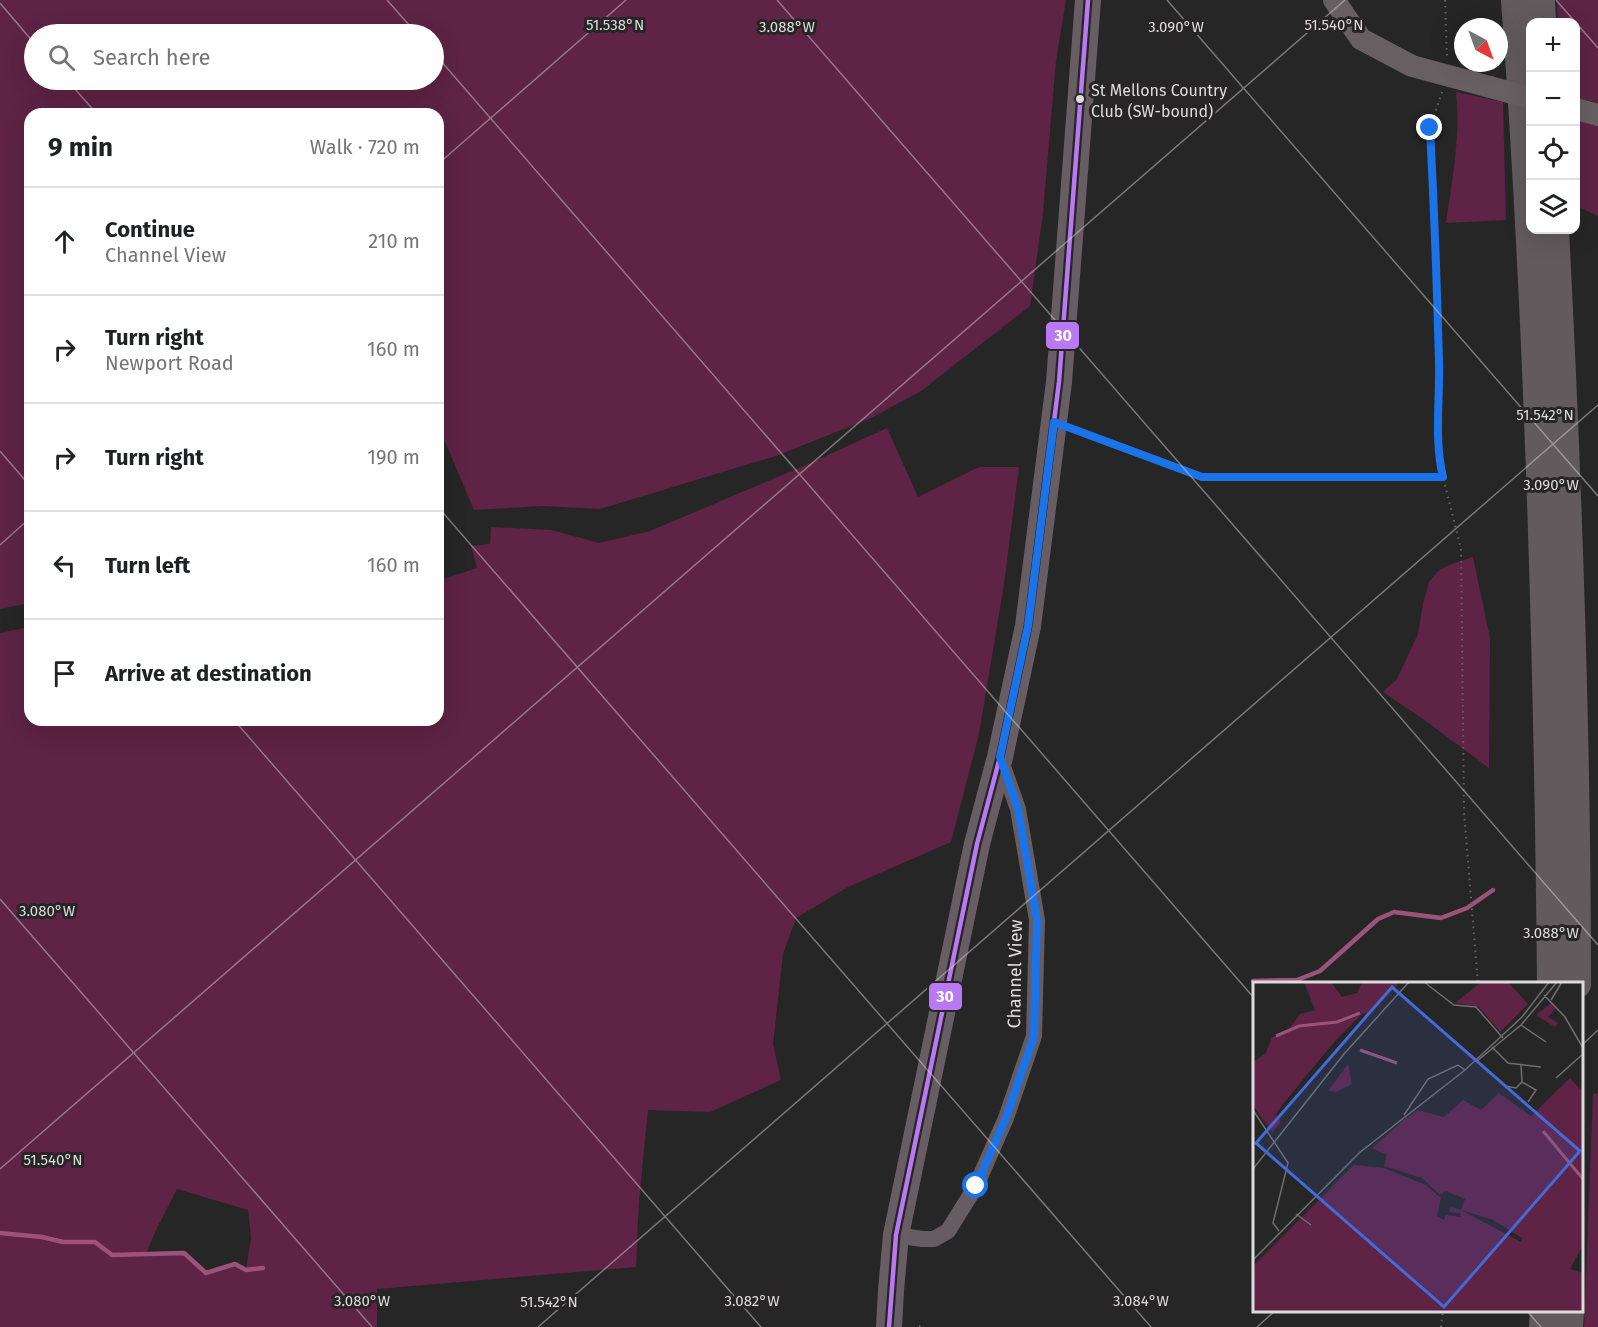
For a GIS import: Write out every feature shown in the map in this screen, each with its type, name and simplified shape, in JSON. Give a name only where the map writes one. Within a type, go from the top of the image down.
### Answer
[{"type":"highway","points":[[1516,0],[1531,257],[1543,537],[1552,982]]},
{"type":"highway","points":[[1540,0],[1542,18]]},
{"type":"highway","points":[[1554,234],[1570,602],[1576,982]]},
{"type":"highway","points":[[1544,1327],[1545,1312]]},
{"type":"highway","points":[[1568,1327],[1569,1312]]},
{"type":"main road","points":[[889,1327],[896,1234],[977,844],[1000,757],[1028,626],[1059,382],[1088,0]]},
{"type":"main road","points":[[876,1327],[891,1290]]},
{"type":"street","points":[[1334,0],[1361,39],[1412,66],[1526,97]]},
{"type":"street","points":[[1580,110],[1598,115]]},
{"type":"street","name":"Channel View","points":[[896,1234],[934,1239],[948,1231],[976,1186],[1006,1118],[1034,1036],[1037,920],[1018,809],[1000,757]]},
{"type":"path","points":[[1445,0],[1447,76],[1430,128],[1439,375],[1438,458],[1461,549],[1464,812],[1478,982]]},
{"type":"path","points":[[1054,422],[1202,477],[1443,477]]},
{"type":"path","points":[[1440,1327],[1443,1312]]},
{"type":"shaded area","points":[[0,0],[1066,0],[1056,61],[1043,213],[1030,306],[921,391],[871,418],[776,456],[600,509],[542,506],[474,510],[444,441],[444,108],[24,108],[24,604],[0,609]]},
{"type":"shaded area","points":[[1557,0],[1598,0],[1598,103],[1580,99],[1580,18],[1558,18]]},
{"type":"shaded area","points":[[1456,92],[1503,102],[1506,220],[1446,223],[1457,141]]},
{"type":"shaded area","points":[[1580,119],[1598,123],[1598,216],[1580,208]]},
{"type":"shaded area","points":[[887,428],[918,497],[979,467],[1019,467],[1004,584],[979,734],[951,842],[848,887],[796,918],[783,954],[773,1044],[781,1080],[710,1112],[648,1110],[639,1201],[636,1267],[377,1289],[377,1327],[0,1327],[0,633],[24,628],[24,726],[444,726],[444,579],[477,568],[471,546],[490,544],[491,527],[552,530],[599,543],[650,531]],"holes":[[[177,1189],[248,1210],[251,1238],[246,1269],[235,1264],[206,1273],[184,1253],[146,1254]]]},
{"type":"shaded area","points":[[1473,557],[1490,638],[1489,768],[1383,692],[1397,679],[1418,634],[1429,582],[1438,571]]},
{"type":"shaded area","points":[[1598,1093],[1598,1327],[1584,1327],[1593,1094]]},
{"type":"waterway","points":[[1253,981],[1297,980],[1320,971],[1378,919],[1394,912],[1441,918],[1467,908],[1493,890]]},
{"type":"waterway","points":[[0,1233],[42,1237],[63,1242],[95,1242],[112,1255],[184,1253],[206,1273],[235,1264],[246,1270],[263,1268]]},
{"type":"transit line","name":"30","points":[[889,1327],[896,1235],[977,844],[1000,757],[1028,626],[1059,382],[1088,0]]},
{"type":"place","name":"St Mellons Country Club (SW-bound)","points":[[1080,99]]},
{"type":"route","points":[[976,1186],[1006,1118],[1034,1036],[1037,920],[1018,809],[1000,757],[1028,626],[1054,422],[1202,477],[1443,477],[1438,458],[1439,375],[1430,128]]}]
